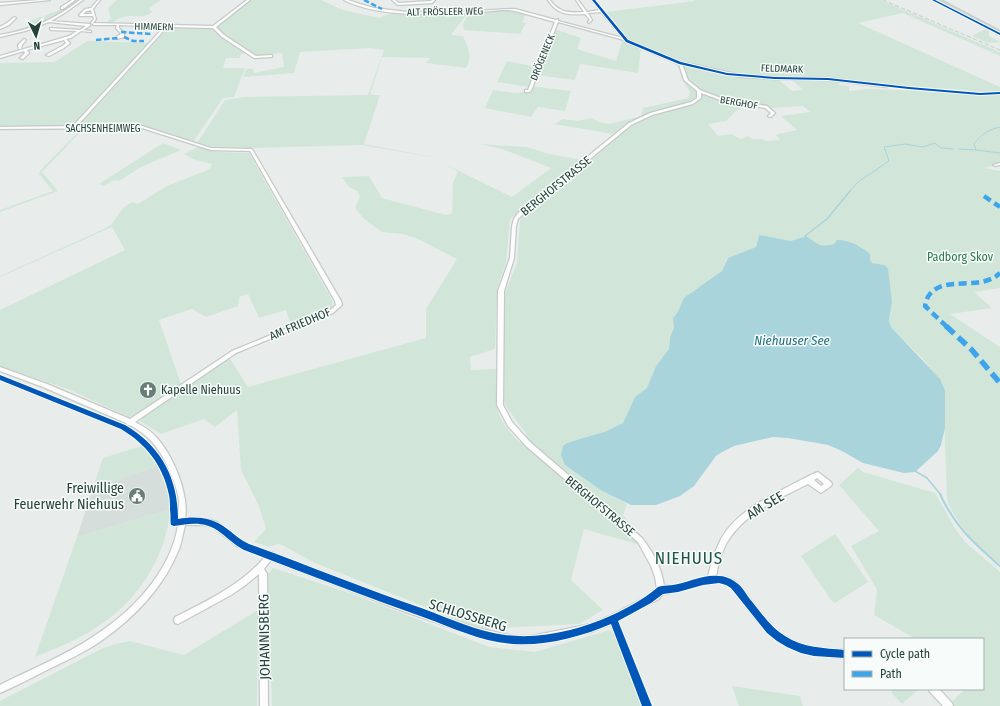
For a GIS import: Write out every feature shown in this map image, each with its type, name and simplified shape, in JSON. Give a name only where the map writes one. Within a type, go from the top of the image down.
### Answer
[{"type":"main road","points":[[938,0],[1000,32]]},
{"type":"street","points":[[0,4],[49,0]]},
{"type":"street","points":[[62,8],[74,0]]},
{"type":"street","points":[[0,36],[24,32],[49,22],[82,0]]},
{"type":"street","points":[[93,15],[80,15],[86,10],[92,9],[99,0]]},
{"type":"street","points":[[250,0],[214,27],[223,36],[255,57],[271,56]]},
{"type":"street","name":"ALT FRÖSLEER WEG","points":[[345,0],[381,9],[420,12],[469,12],[509,9],[557,20],[624,39]]},
{"type":"street","points":[[393,0],[398,4],[432,2],[434,0]]},
{"type":"street","points":[[549,0],[552,7],[562,13],[602,11]]},
{"type":"street","points":[[577,0],[591,20],[589,22]]},
{"type":"street","points":[[593,0],[624,39],[680,63],[686,80],[699,91]]},
{"type":"street","points":[[418,3],[420,12]]},
{"type":"street","points":[[92,9],[95,19],[93,24]]},
{"type":"street","points":[[0,28],[15,18]]},
{"type":"street","name":"DRÖGENECK","points":[[526,91],[529,91],[557,20]]},
{"type":"street","name":"HIMMERN","points":[[49,22],[118,26],[214,27]]},
{"type":"street","points":[[0,57],[65,38],[81,31],[88,25]]},
{"type":"street","points":[[118,26],[117,28],[122,35]]},
{"type":"street","points":[[74,127],[166,26]]},
{"type":"street","points":[[51,30],[90,31]]},
{"type":"street","points":[[20,48],[57,38],[65,38]]},
{"type":"street","points":[[48,55],[65,46],[68,42],[65,38]]},
{"type":"street","points":[[18,52],[16,50],[20,48],[20,45],[25,40]]},
{"type":"street","points":[[22,58],[26,53],[25,50]]},
{"type":"street","name":"FELDMARK","points":[[680,63],[741,76],[828,79],[886,86]]},
{"type":"street","name":"BERGHOF","points":[[699,91],[720,99],[766,107],[773,113],[770,116]]},
{"type":"street","name":"BERGHOFSTRASSE","points":[[661,590],[660,580],[640,540],[528,444],[504,415],[499,397],[501,291],[512,258],[514,226],[516,219],[520,214],[579,168],[620,131],[651,114],[696,101],[699,98],[699,91]]},
{"type":"street","name":"SACHSENHEIMWEG","points":[[0,128],[142,127],[211,149],[251,150]]},
{"type":"street","name":"AM FRIEDHOF","points":[[129,423],[234,352],[331,312],[339,305],[251,150]]},
{"type":"street","points":[[0,369],[39,384],[129,423],[150,435],[172,469],[182,493],[184,511],[180,536],[169,563],[150,591],[132,611],[110,629],[83,647],[0,689]]},
{"type":"street","name":"AM SEE","points":[[711,580],[713,563],[720,545],[734,527],[750,512],[808,480]]},
{"type":"street","name":"SCHLOSSBERG","points":[[183,522],[204,522],[215,524],[239,544],[403,607],[476,632],[514,640],[531,640],[572,633],[613,619],[656,596],[661,590]]},
{"type":"street","name":"JOHANNISBERG","points":[[178,620],[224,594],[261,569],[270,555]]},
{"type":"street","name":"JOHANNISBERG","points":[[261,569],[263,574],[264,706]]},
{"type":"street","points":[[661,590],[675,590],[711,580],[723,580],[735,586],[758,617],[770,630],[793,647],[815,653],[844,654]]},
{"type":"street","points":[[613,619],[647,706]]},
{"type":"street","points":[[935,690],[949,706]]},
{"type":"shaded area","points":[[157,466],[168,491],[171,509],[77,537],[93,488]]},
{"type":"green space","points":[[74,0],[79,0],[49,21],[25,29],[30,21],[62,9]]},
{"type":"green space","points":[[117,0],[161,0],[149,8],[152,12],[146,16],[123,17],[111,23],[105,24],[111,18],[108,8]]},
{"type":"green space","points":[[251,0],[321,0],[343,10],[379,18],[395,12],[467,14],[451,35],[463,36],[468,48],[469,56],[466,68],[426,63],[430,58],[382,57],[370,95],[380,95],[364,144],[444,159],[361,145],[223,149],[197,143],[225,100],[244,97],[368,95],[384,50],[371,48],[300,52],[294,73],[243,77],[246,69],[253,69],[254,73],[284,67],[282,53],[256,56],[226,37],[216,28]]},
{"type":"green space","name":"Padborg Skov","points":[[694,0],[881,0],[1000,52],[1000,56],[903,13],[858,23],[1000,87],[1000,163],[984,168],[1000,171],[1000,288],[974,292],[992,308],[950,314],[1000,347],[1000,564],[969,536],[957,520],[947,500],[943,384],[923,359],[891,327],[889,320],[892,302],[885,265],[872,263],[869,259],[870,254],[862,248],[844,240],[822,246],[804,236],[798,240],[791,241],[758,236],[756,247],[728,258],[722,270],[716,277],[690,293],[685,298],[680,311],[673,318],[674,328],[670,337],[669,349],[656,366],[647,389],[635,397],[623,423],[592,437],[565,465],[602,491],[627,504],[623,515],[647,543],[640,545],[584,529],[571,580],[603,610],[579,624],[481,629],[315,563],[282,545],[278,544],[269,547],[254,542],[266,529],[259,506],[241,470],[237,410],[215,427],[204,419],[161,434],[140,421],[143,417],[229,357],[248,387],[426,338],[426,309],[457,259],[418,239],[403,234],[382,232],[363,218],[355,208],[360,196],[357,191],[349,187],[342,177],[369,176],[382,198],[446,215],[452,213],[453,182],[458,172],[447,165],[512,197],[551,168],[502,149],[479,144],[527,147],[549,154],[583,160],[510,219],[506,263],[497,289],[495,349],[470,357],[471,370],[497,369],[496,401],[500,417],[520,443],[527,435],[507,408],[503,398],[505,293],[517,263],[520,221],[522,217],[555,191],[626,130],[648,117],[634,119],[613,134],[554,124],[563,119],[577,121],[592,118],[599,122],[609,124],[641,116],[643,108],[688,98],[690,92],[682,79],[678,66],[668,60],[729,76],[779,80],[792,91],[803,90],[792,80],[838,80],[839,85],[849,86],[849,91],[868,89],[972,93],[968,90],[884,85],[831,78],[765,76],[726,72],[679,60],[630,40],[605,12],[695,1]],"holes":[[[743,101],[771,108],[803,106],[810,112],[781,116],[797,130],[776,135],[780,140],[766,141],[763,139],[752,139],[748,136],[741,139],[731,134],[718,136],[708,124],[726,121],[736,111],[741,109]]]},
{"type":"green space","points":[[503,9],[527,12],[522,22],[526,23],[520,34],[464,30],[463,24],[469,13]]},
{"type":"green space","points":[[169,27],[212,29],[222,38],[247,53],[241,54],[240,58],[226,58],[223,68],[245,68],[234,97],[223,98],[193,142],[143,126],[78,126]]},
{"type":"green space","points":[[987,28],[989,29],[989,36],[1000,42],[988,43],[972,36]]},
{"type":"green space","points":[[554,29],[581,38],[577,49],[616,61],[622,41],[641,49],[638,73],[580,64],[575,80],[536,75]]},
{"type":"green space","points":[[87,41],[150,43],[72,126],[0,127],[0,63],[55,62]]},
{"type":"green space","points":[[507,61],[537,67],[530,86],[571,91],[565,111],[538,107],[531,117],[485,108],[493,90],[515,93],[525,92],[528,87],[497,82]]},
{"type":"green space","points":[[81,129],[83,129],[42,172],[58,191],[0,212],[0,210],[53,191],[39,174],[40,171]]},
{"type":"green space","points":[[163,143],[181,150],[141,167],[119,181],[114,180],[104,186],[99,184]]},
{"type":"green space","points":[[198,147],[218,152],[249,153],[333,302],[331,308],[291,326],[286,310],[259,318],[248,294],[239,297],[238,306],[206,317],[192,309],[159,320],[181,384],[134,416],[129,417],[70,390],[0,366],[0,310],[125,250],[112,227],[0,276],[104,229],[111,225],[123,208],[132,202],[138,204],[167,186],[210,169],[212,164],[193,159],[184,154]]},
{"type":"green space","points":[[142,446],[150,454],[157,466],[93,488],[103,458]]},
{"type":"green space","points":[[858,468],[863,472],[935,493],[956,530],[965,542],[1000,572],[1000,706],[955,706],[952,702],[964,690],[984,690],[984,638],[914,638],[874,615],[877,590],[851,546],[879,531],[839,485]]},
{"type":"green space","points":[[171,509],[162,546],[155,564],[135,594],[122,608],[91,631],[35,657],[77,537]]},
{"type":"green space","points":[[835,534],[868,582],[835,603],[831,600],[801,556]]},
{"type":"green space","points":[[273,568],[355,595],[489,647],[535,652],[610,630],[616,637],[641,706],[272,706],[268,574]]},
{"type":"green space","points":[[258,610],[257,706],[0,706],[0,701],[103,648],[130,641],[184,655]]},
{"type":"green space","points":[[732,686],[800,696],[803,706],[739,706]]},
{"type":"green space","points":[[891,690],[918,690],[902,704],[892,693]]},
{"type":"water","name":"Niehuuser See","points":[[759,235],[791,241],[806,236],[821,245],[834,244],[837,240],[846,241],[859,246],[870,254],[870,260],[872,263],[885,265],[888,269],[892,302],[889,320],[891,327],[940,379],[945,390],[945,428],[938,451],[915,472],[904,473],[863,463],[828,445],[773,437],[734,446],[722,452],[716,456],[694,486],[680,496],[656,505],[631,505],[602,491],[565,465],[561,455],[563,446],[567,443],[604,432],[623,423],[635,397],[647,388],[656,366],[669,349],[670,337],[674,328],[673,318],[685,297],[722,271],[728,258],[756,247]]},
{"type":"waterway","points":[[976,150],[974,144],[982,135],[1000,127]]},
{"type":"waterway","points":[[849,192],[858,182],[889,161],[884,147],[905,144],[923,147],[935,143],[941,148],[953,149]]},
{"type":"waterway","points":[[959,149],[976,150]]},
{"type":"waterway","points":[[976,150],[1000,153]]},
{"type":"waterway","points":[[805,238],[805,236],[827,219],[850,191]]},
{"type":"waterway","points":[[915,471],[927,478],[941,495]]},
{"type":"waterway","points":[[940,494],[952,516],[966,534],[1000,566]]},
{"type":"railway","points":[[883,0],[1000,50]]},
{"type":"marked path","points":[[364,0],[382,9]]},
{"type":"marked path","points":[[121,32],[151,34]]},
{"type":"marked path","points":[[124,37],[133,41],[144,41]]},
{"type":"marked path","points":[[96,40],[119,38]]},
{"type":"marked path","points":[[984,196],[1000,207]]},
{"type":"marked path","points":[[1000,273],[993,279],[984,283],[948,285],[937,288],[929,295],[925,306],[971,349],[1000,383]]},
{"type":"cycle path","points":[[593,0],[627,41],[680,63],[727,74],[775,78],[828,79],[980,94],[1000,93]]},
{"type":"cycle path","points":[[933,0],[1000,34]]},
{"type":"cycle path","points":[[0,377],[123,427],[135,434],[146,444],[163,468],[172,495],[174,523],[184,521],[206,521],[219,527],[247,547],[474,632],[515,640],[543,639],[571,634],[611,620],[648,600],[661,590],[669,590],[703,581],[719,579],[734,585],[770,630],[790,644],[814,651],[844,654]]},
{"type":"cycle path","points":[[613,619],[647,706]]},
{"type":"place","name":"Kapelle Niehuus","points":[[148,390]]},
{"type":"place","name":"Freiwillige Feuerwehr Niehuus","points":[[137,496]]},
{"type":"district","name":"NIEHUUS","points":[[689,558]]}]
